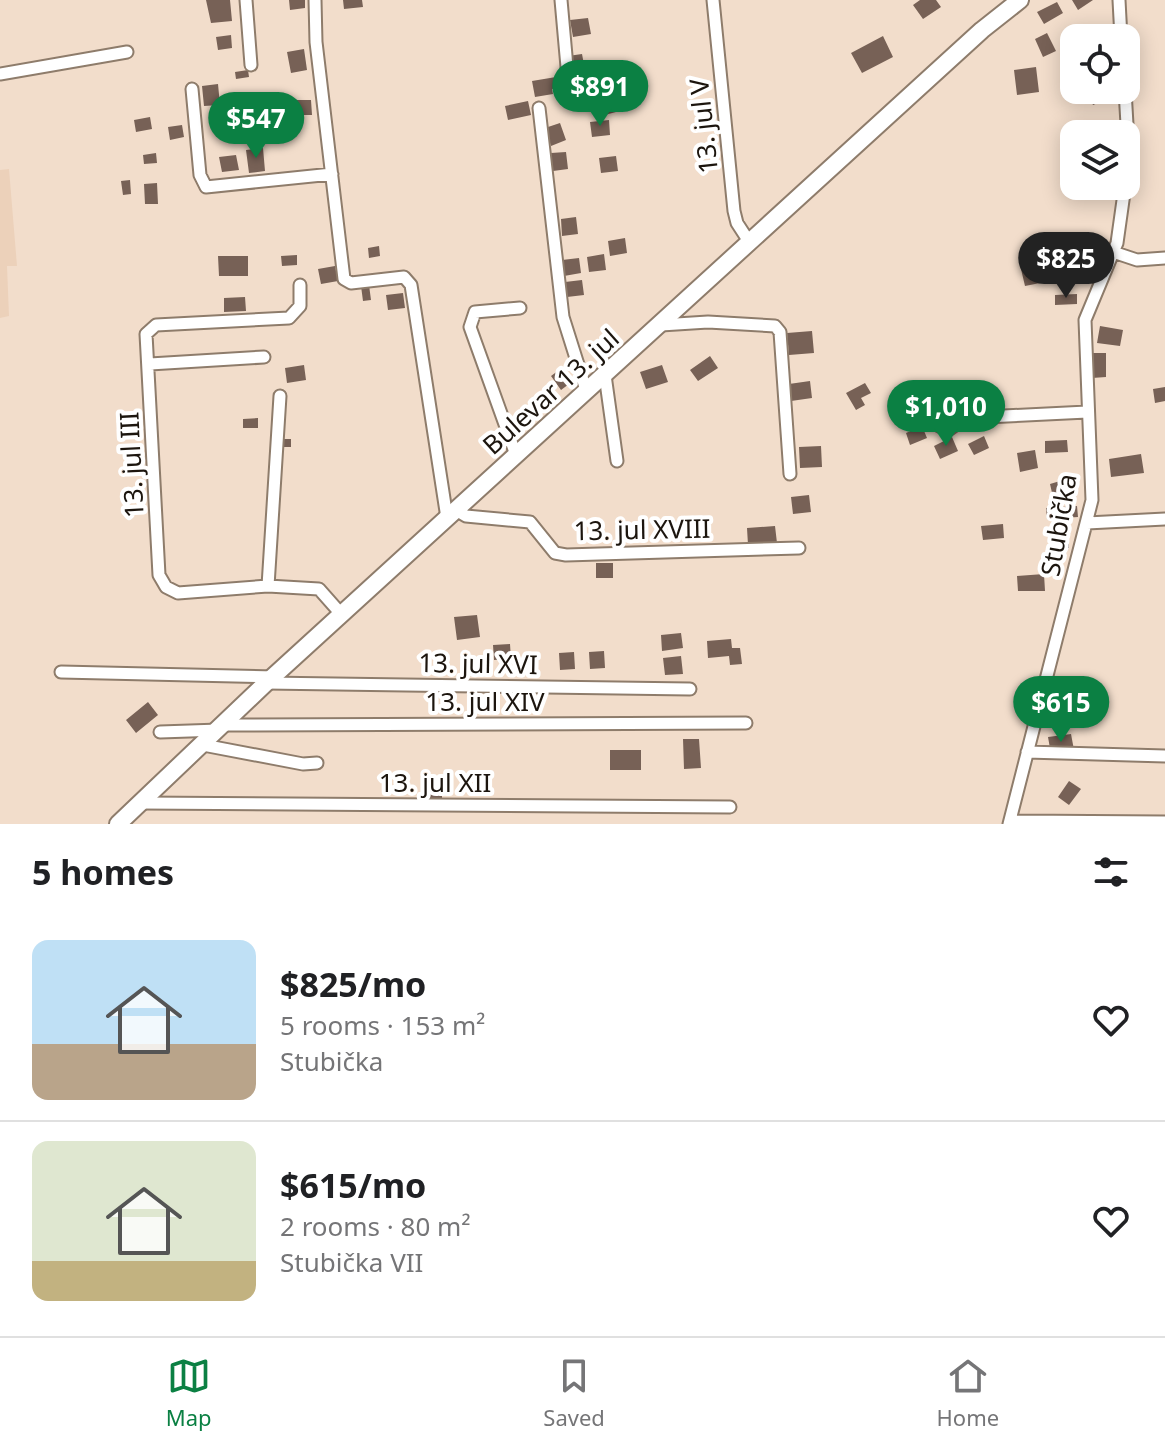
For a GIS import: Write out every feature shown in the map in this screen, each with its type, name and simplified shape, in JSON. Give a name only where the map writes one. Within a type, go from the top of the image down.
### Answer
[{"type":"street","points":[[246,0],[251,65]]},
{"type":"street","points":[[315,0],[344,279],[351,283],[404,277],[411,285],[451,514]]},
{"type":"street","points":[[561,0],[568,78]]},
{"type":"street","name":"13. jul V","points":[[713,0],[734,211],[737,223],[750,243]]},
{"type":"street","name":"Bulevar 13. jul","points":[[118,824],[586,390],[982,30],[1020,0]]},
{"type":"street","points":[[1119,0],[1120,24]]},
{"type":"street","points":[[0,74],[127,52]]},
{"type":"street","points":[[192,89],[200,175],[206,187],[332,174]]},
{"type":"street","points":[[539,108],[563,317],[586,390]]},
{"type":"street","name":"Stubička","points":[[1009,822],[1087,523],[1094,479],[1087,412],[1085,320],[1113,252],[1122,200]]},
{"type":"street","points":[[1113,252],[1137,260],[1165,258]]},
{"type":"street","name":"13. jul III","points":[[300,285],[300,306],[289,318],[151,327],[146,334],[159,575],[166,587],[178,593],[268,586],[319,589],[342,615]]},
{"type":"street","points":[[516,455],[470,327],[475,312],[520,308]]},
{"type":"street","points":[[661,325],[708,322],[775,326],[780,332],[790,474]]},
{"type":"street","points":[[150,364],[264,357]]},
{"type":"street","points":[[605,375],[617,461]]},
{"type":"street","points":[[268,586],[280,396]]},
{"type":"street","points":[[965,418],[1087,412]]},
{"type":"street","name":"13. jul XVIII","points":[[451,514],[530,522],[555,553],[566,555],[799,548]]},
{"type":"street","points":[[1087,523],[1165,519]]},
{"type":"street","name":"13. jul XVI","points":[[61,672],[690,689]]},
{"type":"street","name":"13. jul XIV","points":[[160,732],[222,728],[746,723]]},
{"type":"street","points":[[203,745],[303,764],[317,763]]},
{"type":"street","points":[[1027,752],[1165,756]]},
{"type":"street","name":"13. jul XII","points":[[140,803],[730,807]]},
{"type":"street","points":[[1009,822],[1165,822]]},
{"type":"shaded area","points":[[9,169],[17,266],[7,266],[9,316],[0,318],[0,170]]},
{"type":"building","points":[[206,0],[230,0],[232,21],[211,23]]},
{"type":"building","points":[[289,0],[305,0],[305,8],[290,10]]},
{"type":"building","points":[[343,0],[362,0],[363,7],[344,9]]},
{"type":"building","points":[[920,0],[936,0],[941,7],[923,19],[913,5]]},
{"type":"building","points":[[1072,0],[1093,0],[1078,10]]},
{"type":"building","points":[[1057,2],[1063,13],[1044,24],[1037,12]]},
{"type":"building","points":[[588,18],[591,34],[573,37],[570,20]]},
{"type":"building","points":[[1047,33],[1056,51],[1043,57],[1035,39]]},
{"type":"building","points":[[231,35],[232,48],[218,50],[216,37]]},
{"type":"building","points":[[883,36],[893,57],[862,73],[851,53]]},
{"type":"building","points":[[304,49],[307,70],[291,73],[287,52]]},
{"type":"building","points":[[582,54],[585,70],[570,72],[568,56]]},
{"type":"building","points":[[1036,67],[1039,92],[1017,95],[1014,70]]},
{"type":"building","points":[[248,70],[249,77],[236,79],[235,72]]},
{"type":"building","points":[[556,77],[558,88],[552,89],[553,94],[535,97],[532,81]]},
{"type":"building","points":[[591,82],[596,97],[581,102],[576,87]]},
{"type":"building","points":[[218,84],[220,105],[204,106],[202,86]]},
{"type":"building","points":[[612,97],[616,112],[597,117],[593,103]]},
{"type":"building","points":[[294,100],[311,100],[312,115],[295,115]]},
{"type":"building","points":[[528,101],[531,115],[508,120],[505,106]]},
{"type":"building","points":[[150,117],[152,129],[136,132],[134,120]]},
{"type":"building","points":[[609,120],[610,135],[592,137],[590,122]]},
{"type":"building","points":[[560,123],[566,140],[551,146],[545,128]]},
{"type":"building","points":[[182,125],[184,137],[170,140],[168,127]]},
{"type":"building","points":[[263,148],[265,171],[249,173],[246,150]]},
{"type":"building","points":[[566,152],[568,169],[553,171],[551,153]]},
{"type":"building","points":[[156,153],[157,163],[144,164],[143,155]]},
{"type":"building","points":[[236,155],[239,170],[222,172],[219,157]]},
{"type":"building","points":[[616,156],[618,171],[601,173],[599,158]]},
{"type":"building","points":[[130,180],[131,194],[123,195],[121,181]]},
{"type":"building","points":[[157,183],[158,204],[145,204],[144,184]]},
{"type":"building","points":[[576,217],[578,234],[562,236],[561,219]]},
{"type":"building","points":[[625,238],[627,253],[610,256],[608,241]]},
{"type":"building","points":[[379,246],[380,256],[369,258],[368,248]]},
{"type":"building","points":[[604,254],[606,270],[589,272],[587,257]]},
{"type":"building","points":[[297,255],[297,265],[282,266],[281,256]]},
{"type":"building","points":[[218,256],[248,256],[248,276],[219,276]]},
{"type":"building","points":[[579,258],[581,273],[564,276],[562,260]]},
{"type":"building","points":[[1037,265],[1040,283],[1025,286],[1021,269]]},
{"type":"building","points":[[335,266],[338,281],[321,284],[318,269]]},
{"type":"building","points":[[582,280],[584,295],[567,297],[565,282]]},
{"type":"building","points":[[369,285],[371,300],[363,301],[361,286]]},
{"type":"building","points":[[403,293],[405,308],[388,310],[386,295]]},
{"type":"building","points":[[1077,294],[1077,304],[1055,305],[1055,295]]},
{"type":"building","points":[[245,297],[246,311],[224,312],[224,298]]},
{"type":"building","points":[[1100,326],[1123,330],[1120,346],[1097,343]]},
{"type":"building","points":[[812,331],[814,353],[789,355],[787,333]]},
{"type":"building","points":[[1092,353],[1106,353],[1106,377],[1092,378]]},
{"type":"building","points":[[710,356],[718,368],[698,381],[690,370]]},
{"type":"building","points":[[304,365],[306,380],[287,383],[285,368]]},
{"type":"building","points":[[662,365],[668,382],[646,389],[640,372]]},
{"type":"building","points":[[563,367],[573,381],[561,390],[551,376]]},
{"type":"building","points":[[810,381],[812,398],[791,401],[789,384]]},
{"type":"building","points":[[865,383],[871,393],[861,398],[865,405],[856,410],[846,393]]},
{"type":"building","points":[[1165,387],[1165,401],[1155,403],[1153,389]]},
{"type":"building","points":[[258,418],[258,428],[243,428],[243,419]]},
{"type":"building","points":[[922,426],[927,438],[910,445],[906,433]]},
{"type":"building","points":[[984,436],[989,448],[974,455],[968,444]]},
{"type":"building","points":[[952,437],[958,451],[940,459],[934,446]]},
{"type":"building","points":[[282,439],[291,439],[291,447],[282,447]]},
{"type":"building","points":[[1067,440],[1068,452],[1045,453],[1045,441]]},
{"type":"building","points":[[821,446],[822,467],[800,468],[799,447]]},
{"type":"building","points":[[1035,450],[1038,468],[1020,472],[1017,453]]},
{"type":"building","points":[[1141,454],[1144,473],[1111,477],[1109,459]]},
{"type":"building","points":[[1070,478],[1074,491],[1053,497],[1050,484]]},
{"type":"building","points":[[809,495],[811,512],[793,514],[791,497]]},
{"type":"building","points":[[1077,506],[1078,517],[1047,519],[1046,508]]},
{"type":"building","points":[[1003,524],[1004,538],[983,540],[981,526]]},
{"type":"building","points":[[775,526],[777,543],[748,545],[747,528]]},
{"type":"building","points":[[1068,533],[1069,548],[1050,549],[1049,534]]},
{"type":"building","points":[[596,563],[613,563],[613,578],[596,578]]},
{"type":"building","points":[[1044,574],[1045,591],[1018,591],[1017,576]]},
{"type":"building","points":[[477,615],[480,637],[457,640],[454,617]]},
{"type":"building","points":[[681,633],[683,648],[662,651],[661,635]]},
{"type":"building","points":[[731,639],[732,648],[740,648],[742,664],[730,665],[729,656],[708,658],[707,641]]},
{"type":"building","points":[[510,644],[511,659],[494,660],[493,645]]},
{"type":"building","points":[[604,651],[605,668],[590,669],[589,652]]},
{"type":"building","points":[[574,652],[575,669],[560,670],[559,653]]},
{"type":"building","points":[[681,656],[683,674],[665,675],[663,658]]},
{"type":"building","points":[[148,702],[158,715],[136,733],[126,720]]},
{"type":"building","points":[[1071,734],[1074,750],[1051,754],[1048,737]]},
{"type":"building","points":[[683,739],[699,739],[701,768],[684,769]]},
{"type":"building","points":[[610,750],[641,750],[641,770],[610,770]]},
{"type":"building","points":[[1069,781],[1081,789],[1069,805],[1058,797]]},
{"type":"building","points":[[425,786],[442,786],[442,801],[425,801]]}]
